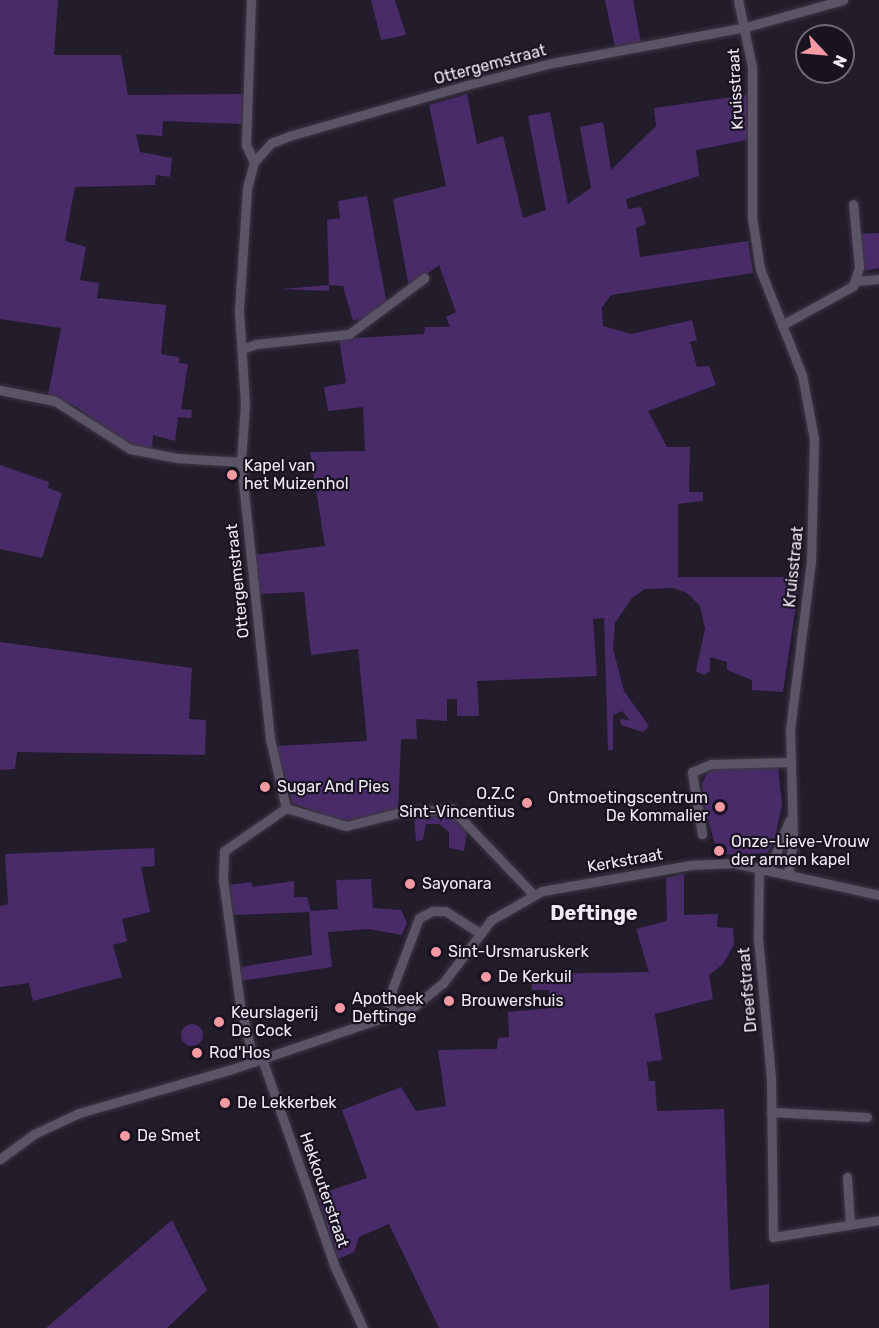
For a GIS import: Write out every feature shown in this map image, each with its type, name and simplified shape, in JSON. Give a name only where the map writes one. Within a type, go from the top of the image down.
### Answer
[{"type":"street","name":"Ottergemstraat","points":[[251,0],[246,145],[254,162]]},
{"type":"street","name":"Kruisstraat","points":[[738,0],[746,27],[754,93],[752,217],[760,269],[802,375],[814,447],[811,561],[792,697],[789,762],[790,817],[793,839],[788,874]]},
{"type":"street","name":"Ottergemstraat","points":[[286,808],[270,739],[241,462],[245,404],[242,349],[242,259],[249,174],[254,162],[271,143],[289,136],[467,85],[552,63],[746,27],[843,0]]},
{"type":"street","points":[[782,325],[845,292],[855,281],[859,257],[853,204]]},
{"type":"street","points":[[242,349],[256,344],[349,334],[424,278]]},
{"type":"street","points":[[855,281],[879,279]]},
{"type":"street","points":[[0,390],[56,401],[130,449],[177,458],[241,462]]},
{"type":"street","points":[[702,834],[692,772],[711,764],[789,762]]},
{"type":"street","points":[[258,1060],[240,1005],[224,889],[225,850],[286,808],[346,826],[398,813],[452,809],[533,894]]},
{"type":"street","name":"Kruisstraat","points":[[770,868],[790,817]]},
{"type":"street","name":"Kerkstraat","points":[[0,1159],[34,1134],[79,1113],[258,1060],[395,1016],[420,1003],[443,983],[480,933],[508,908],[533,894],[691,865],[759,866],[879,895]]},
{"type":"street","name":"Dreefstraat","points":[[759,866],[758,938],[771,1112],[773,1237],[879,1220]]},
{"type":"street","points":[[395,1016],[389,1004],[393,987],[419,918],[432,911],[445,911],[480,933]]},
{"type":"street","name":"Hekkouterstraat","points":[[258,1060],[334,1265],[363,1328]]},
{"type":"street","points":[[771,1112],[867,1117]]},
{"type":"street","points":[[847,1178],[850,1225]]},
{"type":"shaded area","points":[[0,0],[58,0],[54,55],[121,55],[128,95],[243,94],[242,124],[163,121],[162,136],[136,134],[140,152],[172,158],[170,177],[156,175],[155,185],[75,187],[65,241],[86,247],[80,280],[99,283],[97,298],[166,305],[161,354],[179,357],[179,363],[188,364],[181,409],[192,410],[191,418],[178,417],[175,441],[153,435],[152,449],[140,448],[115,436],[78,408],[48,395],[61,328],[0,319]]},
{"type":"shaded area","points":[[371,0],[395,0],[406,35],[381,40]]},
{"type":"shaded area","points":[[605,0],[633,0],[641,42],[615,47]]},
{"type":"shaded area","points":[[467,94],[477,144],[503,136],[523,218],[546,210],[528,116],[550,112],[568,204],[591,188],[580,127],[603,122],[611,170],[656,126],[654,108],[747,95],[748,140],[696,150],[699,176],[626,199],[628,209],[641,207],[646,224],[636,228],[640,257],[748,241],[753,273],[611,295],[602,307],[603,326],[631,334],[692,320],[697,340],[690,342],[697,367],[709,366],[716,385],[648,411],[667,447],[690,447],[689,492],[703,492],[703,501],[678,504],[678,577],[800,577],[783,692],[752,690],[752,680],[727,670],[727,662],[710,657],[710,671],[704,675],[696,671],[705,629],[700,606],[687,593],[674,588],[645,589],[632,598],[615,623],[613,649],[624,691],[649,726],[643,732],[621,725],[620,719],[630,720],[622,711],[613,715],[613,750],[608,750],[604,618],[593,619],[597,676],[477,681],[479,716],[457,716],[457,699],[447,699],[447,721],[416,719],[417,739],[401,739],[398,810],[343,822],[292,803],[276,746],[367,741],[358,649],[311,655],[304,592],[259,594],[254,555],[325,546],[310,452],[365,451],[363,407],[328,411],[324,387],[346,383],[339,339],[424,334],[425,327],[450,327],[446,317],[456,312],[439,265],[409,288],[393,199],[446,186],[429,105]]},
{"type":"shaded area","points":[[367,196],[387,305],[359,327],[358,319],[353,321],[343,286],[329,285],[327,220],[340,218],[338,201]]},
{"type":"shaded area","points":[[879,233],[879,268],[863,271],[859,234]]},
{"type":"shaded area","points":[[329,285],[329,291],[281,289]]},
{"type":"shaded area","points":[[0,465],[49,482],[48,488],[62,493],[42,558],[0,549]]},
{"type":"shaded area","points":[[0,642],[192,668],[189,719],[206,720],[205,755],[17,752],[15,769],[0,770]]},
{"type":"shaded area","points":[[778,766],[782,805],[774,842],[767,853],[718,855],[703,801],[702,784],[706,775],[715,767]]},
{"type":"shaded area","points":[[454,814],[464,824],[467,833],[464,851],[449,848],[449,832],[439,824],[426,824],[423,840],[416,841],[414,815]]},
{"type":"shaded area","points":[[154,848],[155,866],[141,867],[150,912],[122,919],[127,941],[113,945],[122,977],[33,1001],[29,983],[0,987],[0,906],[8,904],[5,854]]},
{"type":"shaded area","points":[[684,874],[684,915],[718,914],[717,927],[733,928],[734,945],[723,964],[709,975],[713,999],[655,1014],[662,1060],[647,1062],[649,1081],[655,1081],[657,1111],[724,1109],[730,1290],[769,1284],[769,1328],[439,1328],[389,1224],[359,1237],[354,1252],[338,1259],[317,1195],[367,1178],[342,1110],[401,1087],[416,1111],[446,1106],[438,1050],[497,1049],[498,1038],[509,1037],[508,1012],[551,1008],[549,990],[532,990],[531,974],[649,972],[636,929],[667,921],[666,878]]},
{"type":"shaded area","points":[[371,879],[373,908],[401,910],[407,923],[402,935],[369,929],[328,932],[332,967],[241,981],[241,967],[312,955],[309,912],[234,915],[229,885],[251,882],[253,887],[294,881],[294,897],[307,897],[311,911],[338,909],[336,880]]},
{"type":"shaded area","points":[[192,1024],[200,1027],[203,1035],[200,1043],[192,1046],[184,1043],[181,1035],[184,1027]]},
{"type":"shaded area","points":[[172,1220],[207,1290],[167,1328],[46,1328]]},
{"type":"place","name":"Kapel van het Muizenhol","points":[[232,475]]},
{"type":"place","name":"Sugar And Pies","points":[[265,787]]},
{"type":"place","name":"O.Z.C Sint-Vincentius","points":[[527,803]]},
{"type":"place","name":"Ontmoetingscentrum De Kommalier","points":[[720,807]]},
{"type":"place","name":"Onze-Lieve-Vrouw der armen kapel","points":[[719,851]]},
{"type":"place","name":"Sayonara","points":[[410,884]]},
{"type":"place","name":"Sint-Ursmaruskerk","points":[[436,952]]},
{"type":"place","name":"De Kerkuil","points":[[486,977]]},
{"type":"place","name":"Brouwershuis","points":[[449,1001]]},
{"type":"place","name":"Apotheek Deftinge","points":[[340,1008]]},
{"type":"place","name":"Keurslagerij De Cock","points":[[219,1022]]},
{"type":"place","name":"Rod'Hos","points":[[197,1053]]},
{"type":"place","name":"De Lekkerbek","points":[[225,1103]]},
{"type":"place","name":"De Smet","points":[[125,1136]]},
{"type":"district","name":"Deftinge","points":[[594,913]]}]
